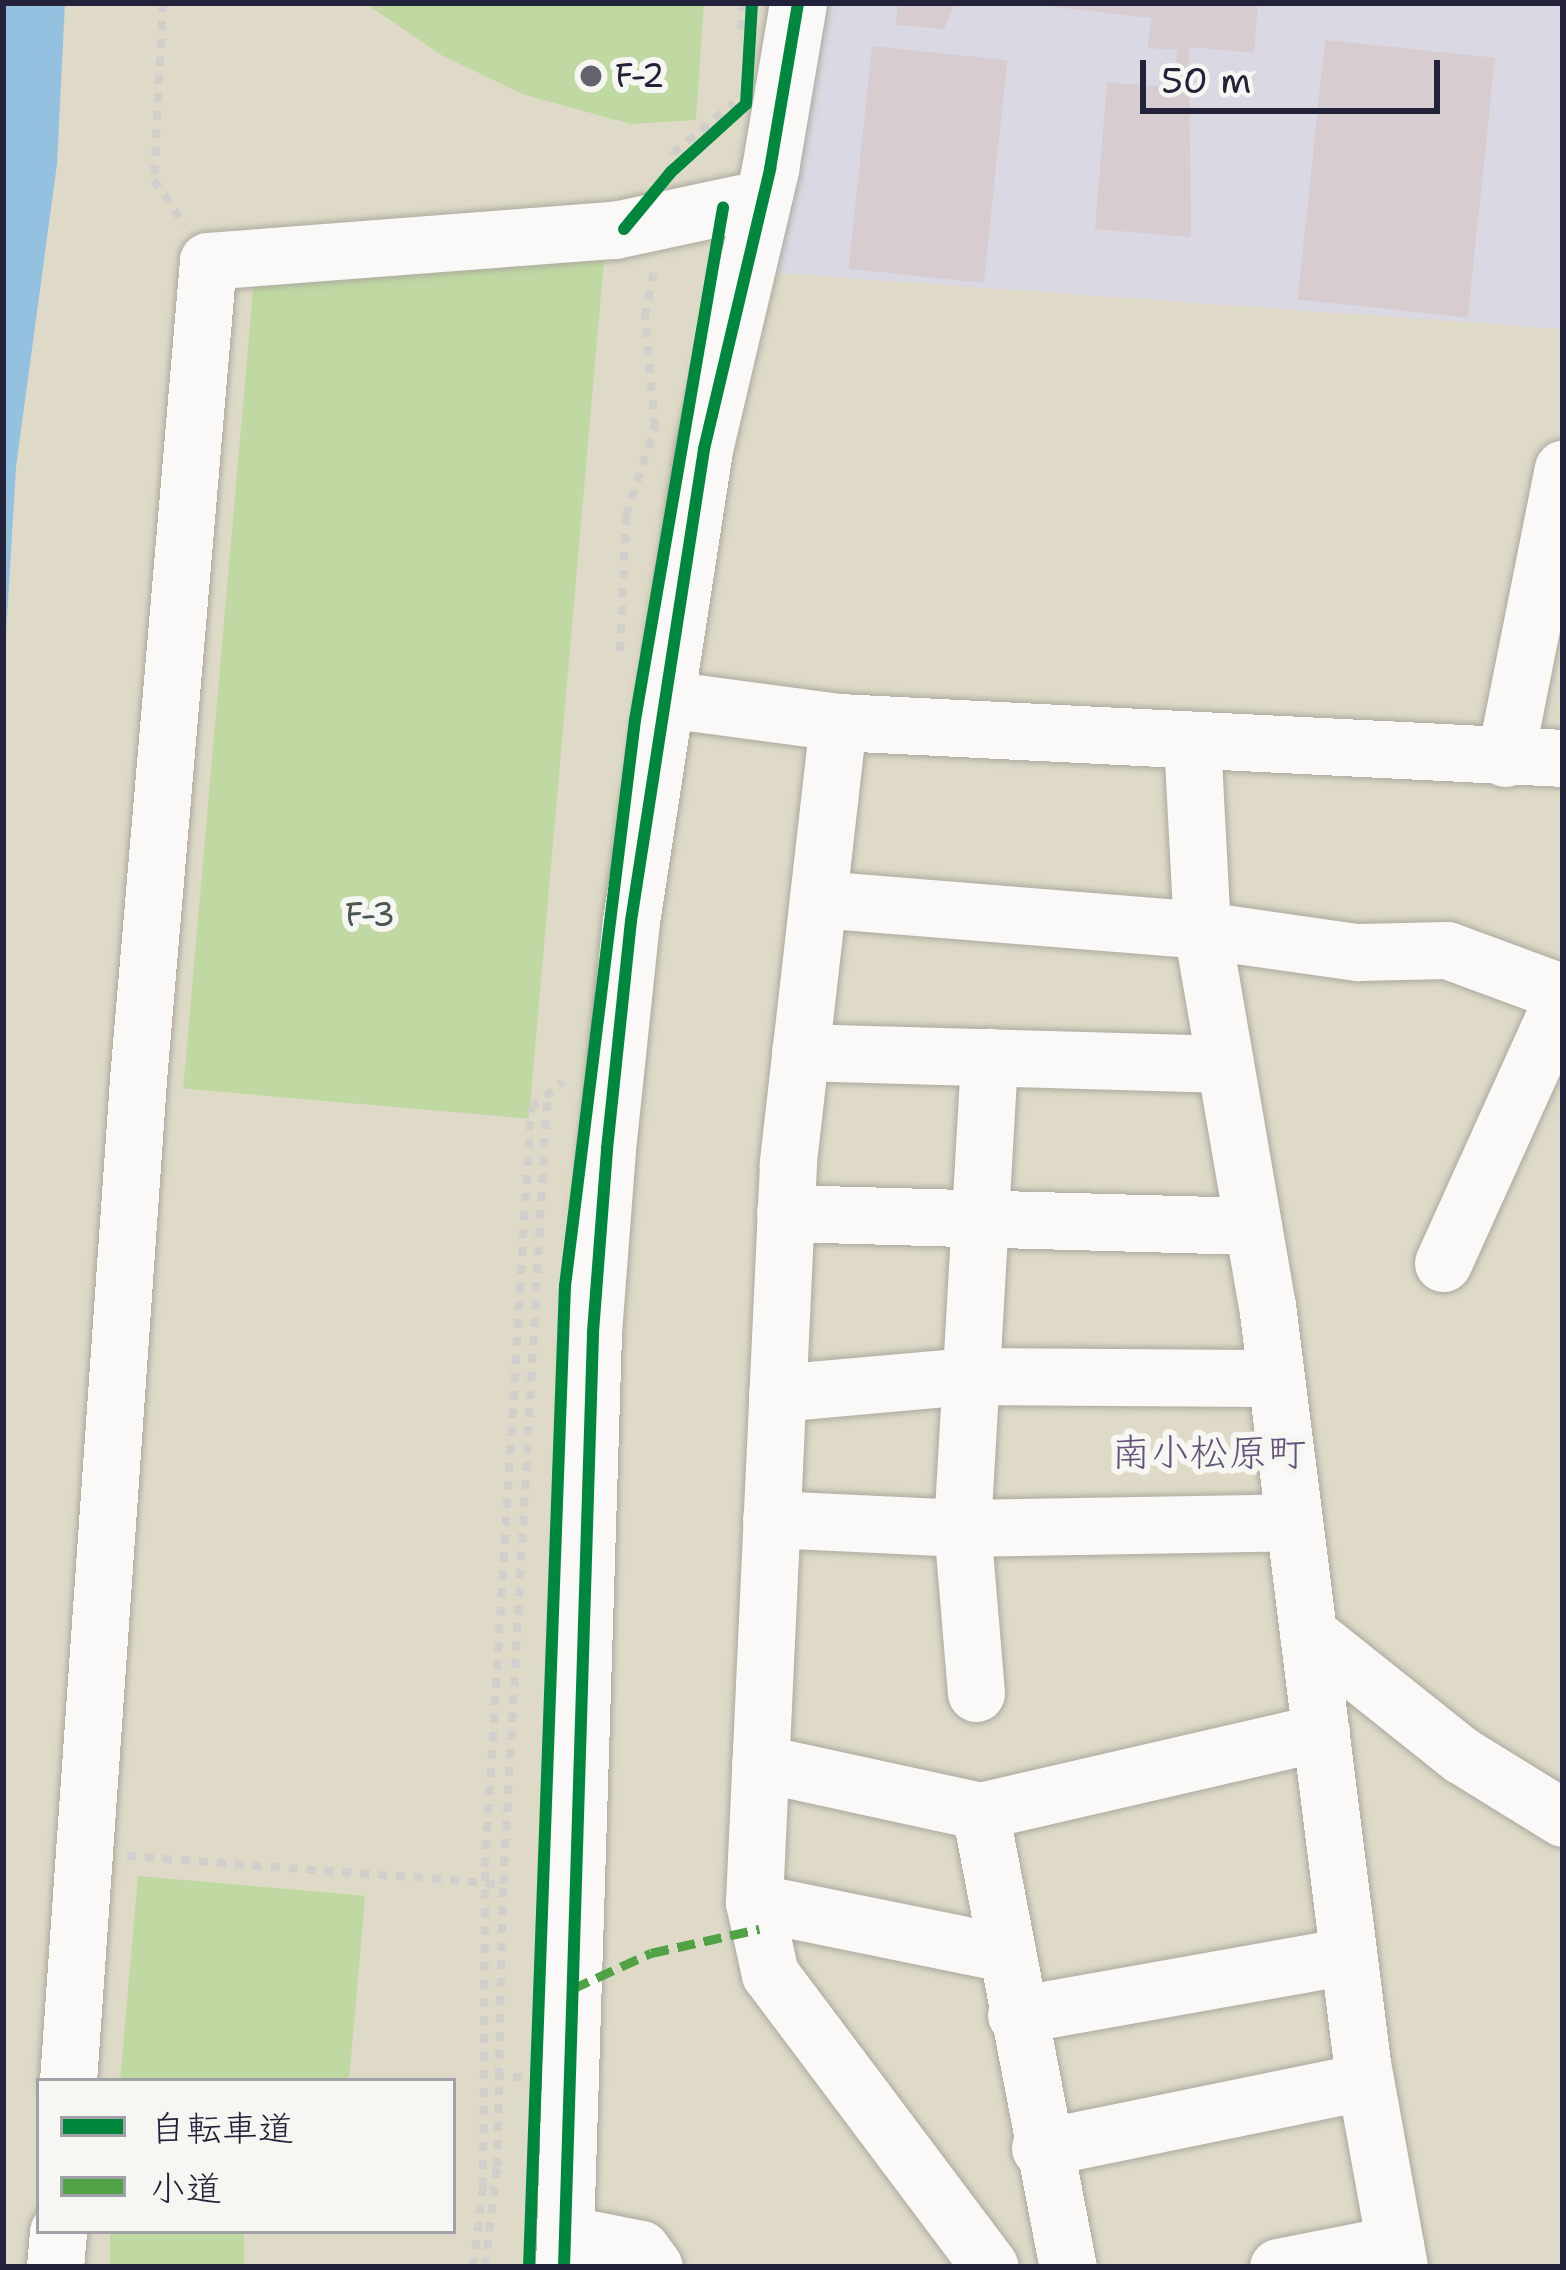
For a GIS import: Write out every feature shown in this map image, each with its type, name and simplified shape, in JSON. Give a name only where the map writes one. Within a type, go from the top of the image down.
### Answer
[{"type":"street","points":[[654,2267],[641,2249],[565,2250],[594,1309],[631,921],[704,448],[798,3]]},
{"type":"street","points":[[68,2078],[208,261],[624,229],[760,199]]},
{"type":"street","points":[[1504,758],[1563,469]]},
{"type":"street","points":[[666,699],[838,722],[1563,758]]},
{"type":"street","points":[[838,722],[785,1213],[754,1902],[770,1974],[990,2267]]},
{"type":"street","points":[[1192,740],[1202,930],[1276,1378],[1365,2081],[1397,2255],[1278,2267]]},
{"type":"street","points":[[818,899],[1202,930],[1357,952],[1448,950],[1563,995],[1444,1263]]},
{"type":"street","points":[[800,1052],[1225,1064]]},
{"type":"street","points":[[976,1693],[962,1528],[966,1376],[989,1057]]},
{"type":"street","points":[[785,1213],[1253,1226]]},
{"type":"street","points":[[777,1393],[966,1376],[1276,1378]]},
{"type":"street","points":[[771,1519],[962,1528],[1294,1522]]},
{"type":"street","points":[[1308,1634],[1461,1755],[1563,1818]]},
{"type":"street","points":[[760,1763],[980,1810],[1321,1732]]},
{"type":"street","points":[[980,1810],[1040,2148],[1068,2267]]},
{"type":"street","points":[[754,1902],[1005,1953]]},
{"type":"street","points":[[1016,2015],[1348,1956]]},
{"type":"street","points":[[1040,2148],[1365,2081]]},
{"type":"street","points":[[55,2267],[58,2234]]},
{"type":"path","points":[[750,44],[752,3]]},
{"type":"path","points":[[624,229],[671,172],[746,104]]},
{"type":"path","points":[[484,2267],[497,2167],[502,1884],[547,1098]]},
{"type":"path","points":[[83,1853],[502,1884]]},
{"type":"shaded area","points":[[817,3],[1563,3],[1563,329],[761,272]]},
{"type":"green space","name":"F-2","points":[[365,3],[704,3],[696,120],[631,124],[525,95],[443,56]]},
{"type":"green space","name":"F-3","points":[[258,230],[604,260],[529,1119],[183,1088]]},
{"type":"green space","points":[[138,1876],[365,1896],[349,2078],[120,2078]]},
{"type":"green space","points":[[110,2234],[244,2234],[244,2267],[110,2267]]},
{"type":"water","points":[[3,3],[65,3],[57,164],[16,467],[3,685]]},
{"type":"building","points":[[898,3],[955,3],[944,29],[896,25]]},
{"type":"building","points":[[1020,3],[1258,3],[1254,53],[1189,47],[1191,237],[1095,229],[1107,82],[1174,88],[1177,50],[1148,48],[1151,18]]},
{"type":"building","points":[[1325,40],[1495,58],[1468,317],[1298,300]]},
{"type":"building","points":[[872,46],[1007,60],[984,283],[849,269]]},
{"type":"marked path","points":[[572,1989],[651,1953],[759,1929]]},
{"type":"cycle path","points":[[624,229],[671,172],[746,104],[752,3]]},
{"type":"cycle path","points":[[564,2267],[593,1332],[607,1149],[631,921],[704,449],[770,169],[798,3]]},
{"type":"cycle path","points":[[529,2267],[565,1286],[635,720],[723,208]]},
{"type":"place","name":"F-2","points":[[591,76]]},
{"type":"district","name":"南小松原町","points":[[1209,1452]]}]
